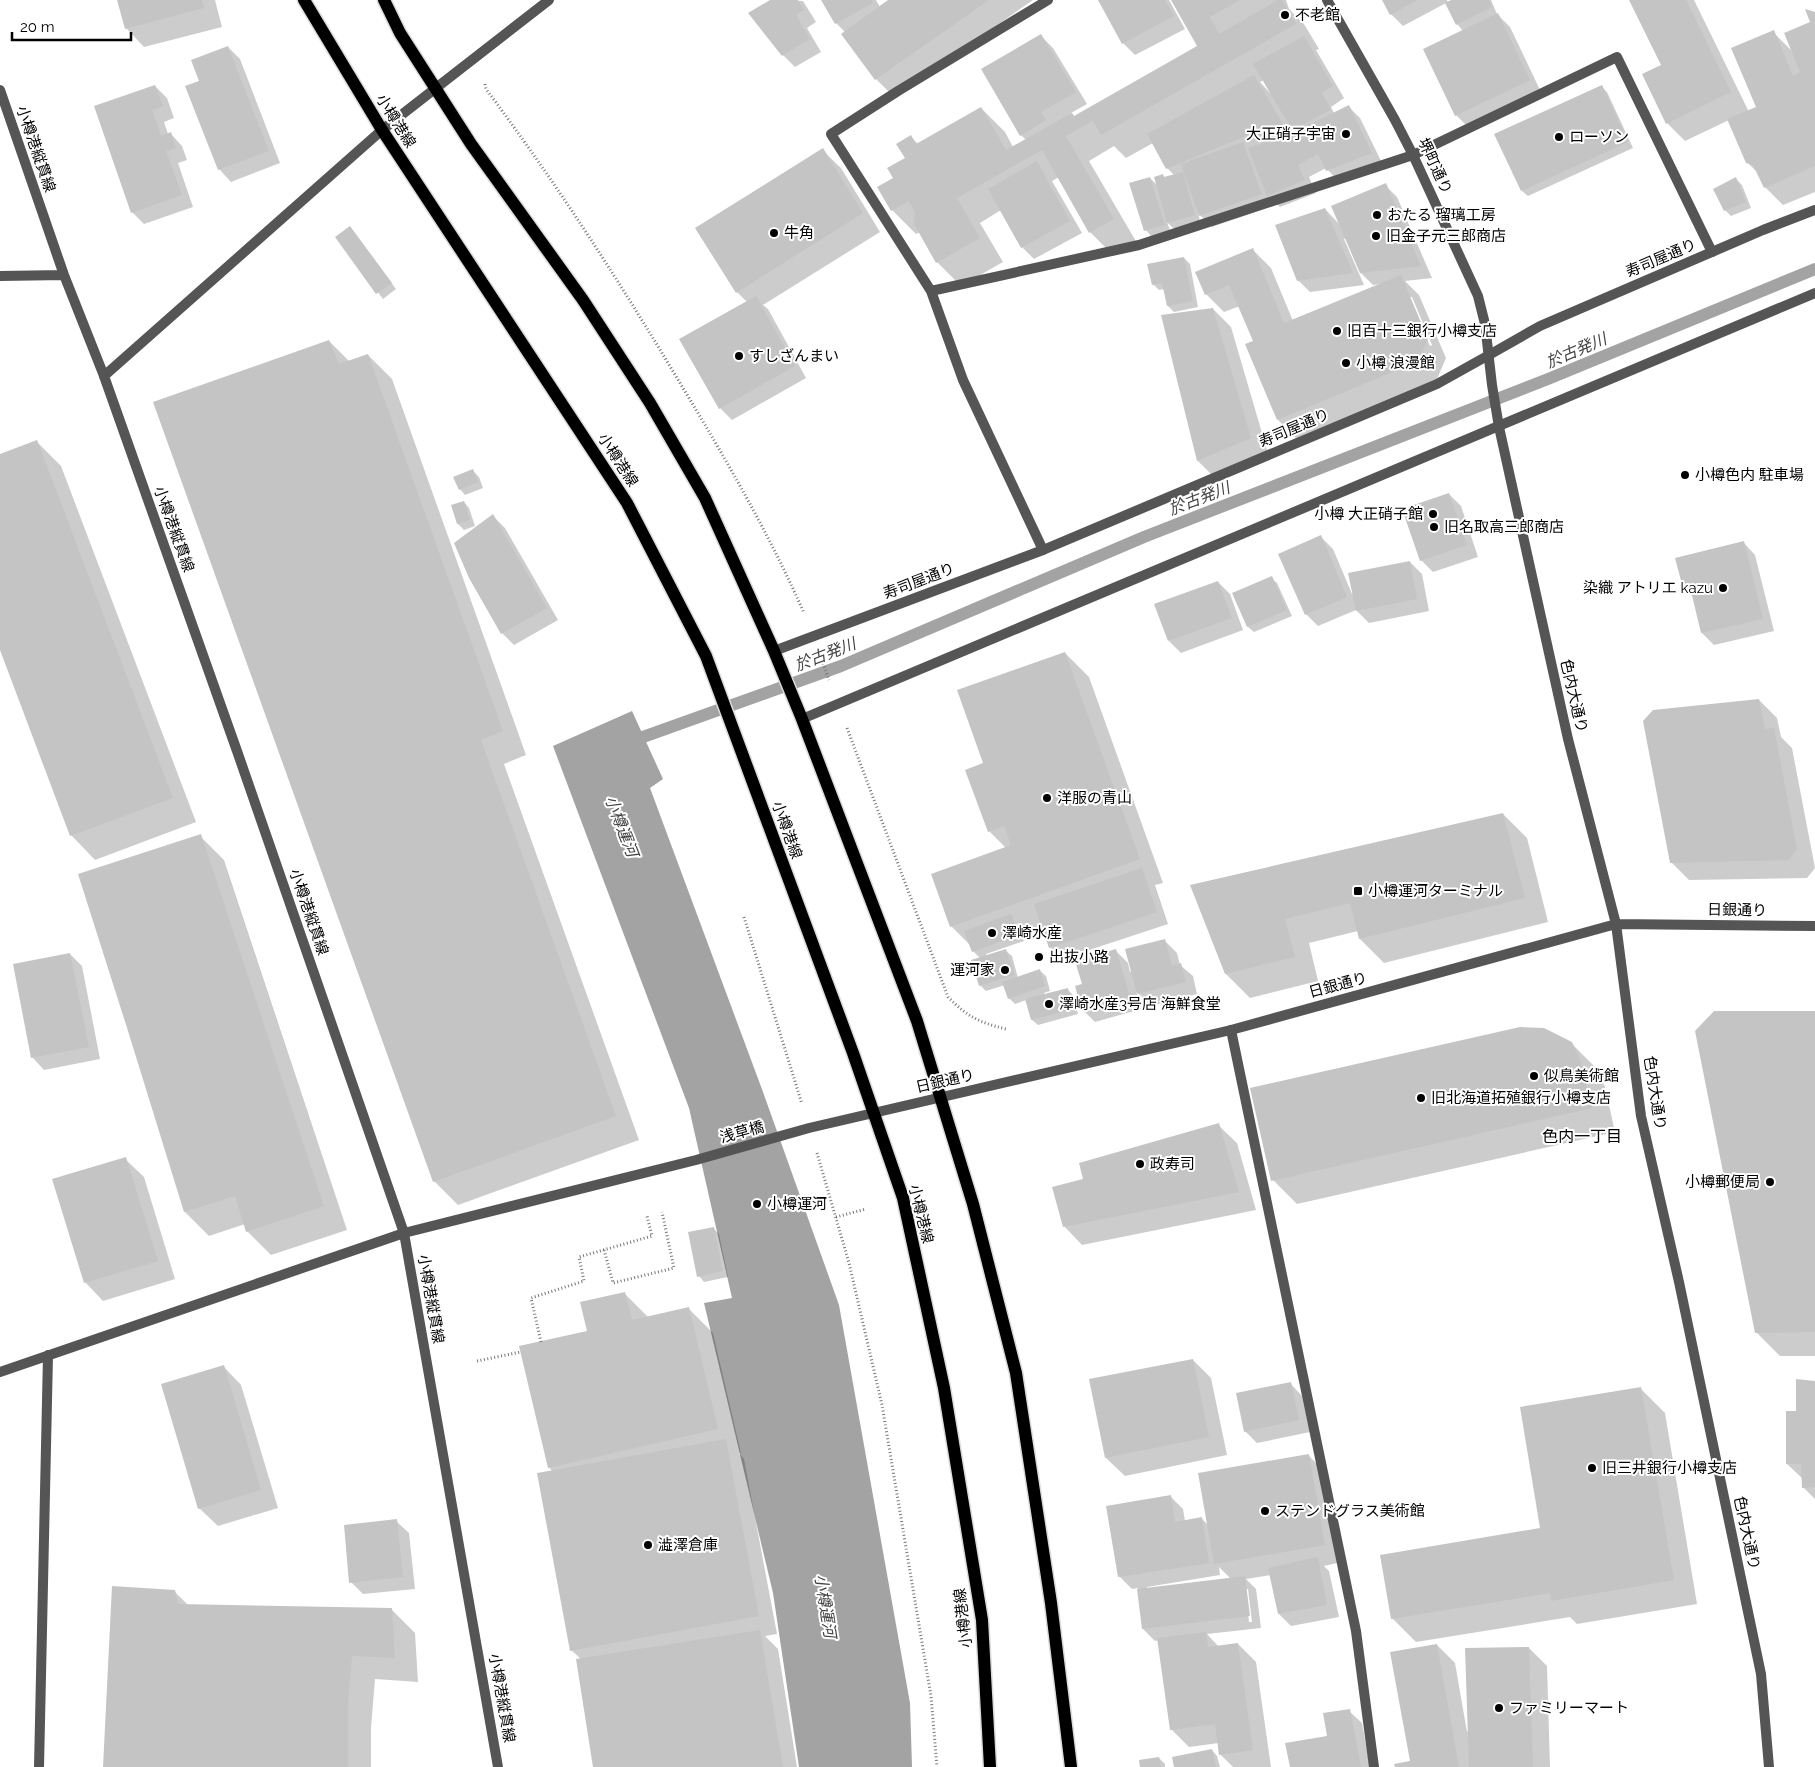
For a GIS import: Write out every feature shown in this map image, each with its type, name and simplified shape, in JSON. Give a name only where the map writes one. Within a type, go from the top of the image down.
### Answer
[{"type":"main road","name":"小樽港線","points":[[304,0],[382,130],[627,503],[706,656],[853,1053],[872,1113],[903,1198],[944,1388],[982,1620],[990,1767]]},
{"type":"main road","points":[[384,0],[400,33],[471,144],[583,300],[650,403],[705,498],[774,651],[802,719],[917,1021],[972,1204],[1016,1373],[1051,1603],[1070,1767]]},
{"type":"street","points":[[104,376],[382,130],[548,0]]},
{"type":"street","points":[[1042,550],[963,380],[931,291],[831,134],[1048,0]]},
{"type":"street","name":"堺町通り","points":[[1327,0],[1414,155],[1478,296],[1485,324],[1492,385]]},
{"type":"street","points":[[931,291],[1139,245],[1414,155],[1617,57],[1712,252]]},
{"type":"street","name":"小樽港縦貫線","points":[[0,90],[64,275],[104,376],[237,751],[404,1233],[498,1767]]},
{"type":"street","name":"寿司屋通り","points":[[774,651],[1042,550],[1437,384],[1540,326],[1763,230],[1815,210]]},
{"type":"street","points":[[0,276],[64,275]]},
{"type":"street","points":[[802,719],[1815,293]]},
{"type":"street","name":"色内大通り","points":[[1492,385],[1499,427],[1568,738],[1616,924],[1641,1116],[1679,1282],[1761,1674],[1769,1767]]},
{"type":"street","name":"日銀通り","points":[[809,1128],[1231,1030],[1616,924],[1815,926]]},
{"type":"street","points":[[1231,1030],[1356,1631],[1374,1767]]},
{"type":"street","name":"浅草橋","points":[[0,1372],[404,1233],[696,1160],[809,1128]]},
{"type":"street","points":[[39,1767],[48,1355]]},
{"type":"path","points":[[482,77],[486,89],[535,156],[635,308],[719,447],[782,563],[814,637],[948,997],[964,1013],[983,1024],[1006,1029]]},
{"type":"path","points":[[744,917],[836,1217],[849,1263],[882,1405],[931,1696],[937,1767]]},
{"type":"path","points":[[836,1217],[866,1209]]},
{"type":"path","points":[[604,1250],[613,1283],[674,1268],[662,1212]]},
{"type":"path","points":[[541,1342],[531,1298],[584,1281],[578,1257],[652,1236],[647,1216]]},
{"type":"path","points":[[477,1361],[521,1352]]},
{"type":"water","name":"小樽運河","points":[[632,711],[663,779],[650,788],[763,1092],[839,1305],[910,1703],[912,1767],[799,1767],[773,1593],[704,1303],[732,1298],[689,1108],[553,746]]},
{"type":"building","points":[[117,0],[202,0],[204,8],[125,29]]},
{"type":"building","points":[[770,0],[798,0],[804,10],[796,15],[810,39],[782,56],[748,13]]},
{"type":"building","points":[[821,0],[872,0],[873,3],[835,24]]},
{"type":"building","points":[[888,0],[989,0],[875,80],[841,34]]},
{"type":"building","points":[[1098,0],[1165,0],[1174,16],[1122,44]]},
{"type":"building","points":[[1171,0],[1240,0],[1210,17],[1219,34],[1278,0],[1282,0],[1296,24],[1101,135],[1093,121],[1066,136],[1114,219],[1089,233],[1042,150],[957,198],[980,238],[936,263],[914,224],[915,212],[909,201],[891,211],[877,187],[893,178],[887,168],[905,158],[896,144],[911,135],[916,144],[981,107],[1006,150],[1072,113],[1074,116],[1197,46]]},
{"type":"building","points":[[1382,0],[1418,0],[1390,15]]},
{"type":"building","points":[[1451,0],[1489,0],[1492,7],[1456,25],[1445,3]]},
{"type":"building","points":[[1629,0],[1686,0],[1731,92],[1666,124],[1642,74],[1661,65]]},
{"type":"building","points":[[1805,9],[1815,12],[1815,166],[1764,188],[1753,165],[1746,163],[1727,119],[1756,107],[1731,48],[1774,30],[1793,76],[1800,72],[1784,33],[1810,22]]},
{"type":"building","points":[[1498,13],[1530,80],[1455,116],[1423,49]]},
{"type":"building","points":[[1041,34],[1076,92],[1041,112],[1046,120],[1020,136],[981,69]]},
{"type":"building","points":[[1304,36],[1333,86],[1322,93],[1331,110],[1292,130],[1253,64]]},
{"type":"building","points":[[228,46],[269,151],[218,170],[185,86],[199,81],[191,60]]},
{"type":"building","points":[[1254,75],[1283,124],[1256,139],[1251,134],[1166,169],[1147,134]]},
{"type":"building","points":[[155,85],[163,106],[152,110],[161,136],[171,132],[176,148],[166,151],[182,195],[131,213],[94,106]]},
{"type":"building","points":[[1602,85],[1628,142],[1521,191],[1494,134]]},
{"type":"building","points":[[1349,105],[1372,153],[1326,171],[1318,154],[1298,165],[1305,180],[1267,196],[1248,148],[1290,134]]},
{"type":"building","points":[[1243,142],[1262,194],[1199,216],[1181,164]]},
{"type":"building","points":[[823,148],[863,213],[736,293],[695,228]]},
{"type":"building","points":[[1037,161],[1070,221],[1021,248],[988,189]]},
{"type":"building","points":[[1183,172],[1195,215],[1167,223],[1154,177],[1163,174],[1164,177]]},
{"type":"building","points":[[1150,177],[1165,225],[1144,231],[1129,183]]},
{"type":"building","points":[[1736,177],[1746,202],[1724,211],[1713,189]]},
{"type":"building","name":"旧金子元三郎商店","points":[[1386,183],[1421,266],[1360,273],[1331,206]]},
{"type":"building","points":[[1325,208],[1353,273],[1297,281],[1275,225]]},
{"type":"building","points":[[350,226],[392,283],[376,294],[335,237]]},
{"type":"building","name":"旧百十三銀行小樽支店","points":[[1253,248],[1284,323],[1401,275],[1428,339],[1419,361],[1277,420],[1245,344],[1253,341],[1229,285],[1205,295],[1195,272]]},
{"type":"building","points":[[1184,257],[1193,301],[1167,306],[1162,283],[1152,285],[1147,264]]},
{"type":"building","points":[[756,296],[795,366],[719,409],[679,339]]},
{"type":"building","points":[[1213,308],[1251,438],[1197,461],[1161,315]]},
{"type":"building","points":[[329,340],[339,364],[368,354],[503,731],[481,740],[616,1116],[433,1182],[153,402]]},
{"type":"building","points":[[37,440],[173,798],[70,836],[0,650],[0,454]]},
{"type":"building","points":[[473,469],[478,482],[459,490],[453,477]]},
{"type":"building","name":"旧名取高三郎商店","points":[[1449,493],[1467,545],[1420,561],[1402,509]]},
{"type":"building","points":[[464,501],[470,520],[457,524],[451,505]]},
{"type":"building","points":[[493,514],[547,608],[501,634],[469,578],[454,543]]},
{"type":"building","points":[[1321,535],[1347,597],[1305,615],[1278,554]]},
{"type":"building","name":"染織 アトリエ kazu","points":[[1744,541],[1763,619],[1701,633],[1690,587],[1683,588],[1675,558]]},
{"type":"building","points":[[1410,561],[1417,599],[1356,611],[1348,573]]},
{"type":"building","points":[[1272,576],[1287,610],[1247,627],[1232,593]]},
{"type":"building","points":[[1218,581],[1232,618],[1168,641],[1154,604]]},
{"type":"building","name":"洋服の青山","points":[[1065,652],[1140,859],[950,927],[931,874],[1011,845],[1004,826],[988,832],[965,770],[983,763],[957,690]]},
{"type":"building","points":[[1759,699],[1765,729],[1774,728],[1797,849],[1789,860],[1670,863],[1643,721],[1653,710]]},
{"type":"building","name":"小樽運河ターミナル","points":[[1503,813],[1525,898],[1359,939],[1350,903],[1285,919],[1295,957],[1225,974],[1190,885]]},
{"type":"building","points":[[201,834],[324,1206],[246,1232],[235,1196],[184,1212],[78,874]]},
{"type":"building","points":[[1142,868],[1157,912],[1049,948],[1034,904]]},
{"type":"building","name":"澤崎水産","points":[[1011,914],[1019,935],[972,952],[964,931]]},
{"type":"building","points":[[1165,939],[1172,966],[1181,963],[1186,982],[1137,994],[1125,949]]},
{"type":"building","points":[[1006,949],[1014,975],[979,986],[971,960]]},
{"type":"building","points":[[1116,949],[1130,997],[1082,1011],[1075,986],[1082,984],[1075,961]]},
{"type":"building","points":[[70,953],[89,1047],[31,1058],[13,964]]},
{"type":"building","points":[[1040,969],[1045,986],[1008,999],[1002,982]]},
{"type":"building","name":"澤崎水産3号店 海鮮食堂","points":[[1068,988],[1073,1009],[1031,1020],[1025,999]]},
{"type":"building","name":"小樽郵便局","points":[[1714,1011],[1815,1011],[1815,1332],[1755,1333],[1695,1031]]},
{"type":"building","name":"旧北海道拓殖銀行小樽支店","points":[[1520,1027],[1544,1028],[1572,1042],[1581,1062],[1592,1108],[1271,1181],[1250,1088]]},
{"type":"building","points":[[1219,1123],[1239,1192],[1063,1227],[1052,1187],[1083,1179],[1079,1163]]},
{"type":"building","points":[[126,1157],[158,1261],[84,1283],[52,1179]]},
{"type":"building","points":[[714,1227],[723,1271],[697,1277],[688,1232]]},
{"type":"building","points":[[625,1292],[632,1320],[689,1307],[718,1429],[548,1468],[519,1346],[587,1331],[580,1302]]},
{"type":"building","points":[[1193,1359],[1209,1437],[1105,1458],[1089,1379]]},
{"type":"building","points":[[224,1365],[261,1490],[198,1509],[161,1384]]},
{"type":"building","points":[[1796,1379],[1815,1381],[1815,1487],[1802,1488],[1801,1464],[1786,1464],[1786,1411],[1796,1411]]},
{"type":"building","points":[[1291,1382],[1299,1420],[1244,1432],[1236,1393]]},
{"type":"building","name":"旧三井銀行小樽支店","points":[[1641,1387],[1674,1580],[1551,1601],[1550,1593],[1391,1619],[1380,1555],[1540,1528],[1520,1407]]},
{"type":"building","name":"澁澤倉庫","points":[[726,1439],[759,1616],[570,1651],[537,1473]]},
{"type":"building","points":[[1309,1454],[1325,1545],[1214,1564],[1198,1473]]},
{"type":"building","points":[[1171,1495],[1175,1522],[1202,1517],[1209,1563],[1118,1577],[1106,1506]]},
{"type":"building","points":[[397,1519],[403,1577],[349,1583],[344,1525]]},
{"type":"building","points":[[1318,1557],[1327,1605],[1278,1614],[1268,1568]]},
{"type":"building","points":[[1245,1576],[1250,1616],[1142,1629],[1137,1589]]},
{"type":"building","points":[[112,1586],[175,1590],[178,1604],[392,1608],[395,1658],[352,1656],[348,1703],[348,1767],[103,1767]]},
{"type":"building","points":[[760,1630],[783,1767],[593,1767],[576,1659]]},
{"type":"building","points":[[1206,1632],[1208,1647],[1238,1643],[1253,1750],[1219,1755],[1215,1724],[1170,1730],[1157,1638]]},
{"type":"building","points":[[1437,1644],[1459,1767],[1395,1767],[1394,1764],[1410,1761],[1390,1652]]},
{"type":"building","name":"ファミリーマート","points":[[1529,1647],[1533,1767],[1469,1767],[1465,1648]]},
{"type":"building","points":[[1350,1709],[1361,1767],[1290,1767],[1285,1743],[1327,1736],[1323,1713]]},
{"type":"building","points":[[1212,1749],[1216,1767],[1174,1767],[1172,1757]]},
{"type":"building","points":[[1159,1757],[1161,1767],[1140,1767],[1139,1760]]},
{"type":"waterway","name":"於古発川","points":[[629,742],[841,666],[1144,537],[1548,379],[1815,269]]},
{"type":"place","name":"不老館","points":[[1285,15]]},
{"type":"place","name":"大正硝子宇宙","points":[[1346,134]]},
{"type":"place","name":"ローソン","points":[[1559,137]]},
{"type":"place","name":"おたる 瑠璃工房","points":[[1377,215]]},
{"type":"place","name":"牛角","points":[[774,233]]},
{"type":"place","name":"旧金子元三郎商店","points":[[1376,236]]},
{"type":"place","name":"旧百十三銀行小樽支店","points":[[1337,331]]},
{"type":"place","name":"すしざんまい","points":[[739,356]]},
{"type":"place","name":"小樽 浪漫館","points":[[1346,363]]},
{"type":"place","name":"小樽色内 駐車場","points":[[1685,475]]},
{"type":"place","name":"小樽 大正硝子館","points":[[1433,514]]},
{"type":"place","name":"旧名取高三郎商店","points":[[1434,527]]},
{"type":"place","name":"染織 アトリエ kazu","points":[[1723,588]]},
{"type":"place","name":"洋服の青山","points":[[1047,798]]},
{"type":"place","name":"小樽運河ターミナル","points":[[1358,891]]},
{"type":"place","name":"澤崎水産","points":[[992,933]]},
{"type":"place","name":"出抜小路","points":[[1039,957]]},
{"type":"place","name":"運河家","points":[[1005,970]]},
{"type":"place","name":"澤崎水産3号店 海鮮食堂","points":[[1049,1004]]},
{"type":"place","name":"似鳥美術館","points":[[1534,1076]]},
{"type":"place","name":"旧北海道拓殖銀行小樽支店","points":[[1421,1098]]},
{"type":"place","name":"政寿司","points":[[1140,1164]]},
{"type":"place","name":"小樽郵便局","points":[[1770,1182]]},
{"type":"place","name":"小樽運河","points":[[757,1204]]},
{"type":"place","name":"旧三井銀行小樽支店","points":[[1592,1468]]},
{"type":"place","name":"ステンドグラス美術館","points":[[1265,1511]]},
{"type":"place","name":"澁澤倉庫","points":[[648,1545]]},
{"type":"place","name":"ファミリーマート","points":[[1499,1708]]},
{"type":"district","name":"色内一丁目","points":[[1582,1136]]}]
